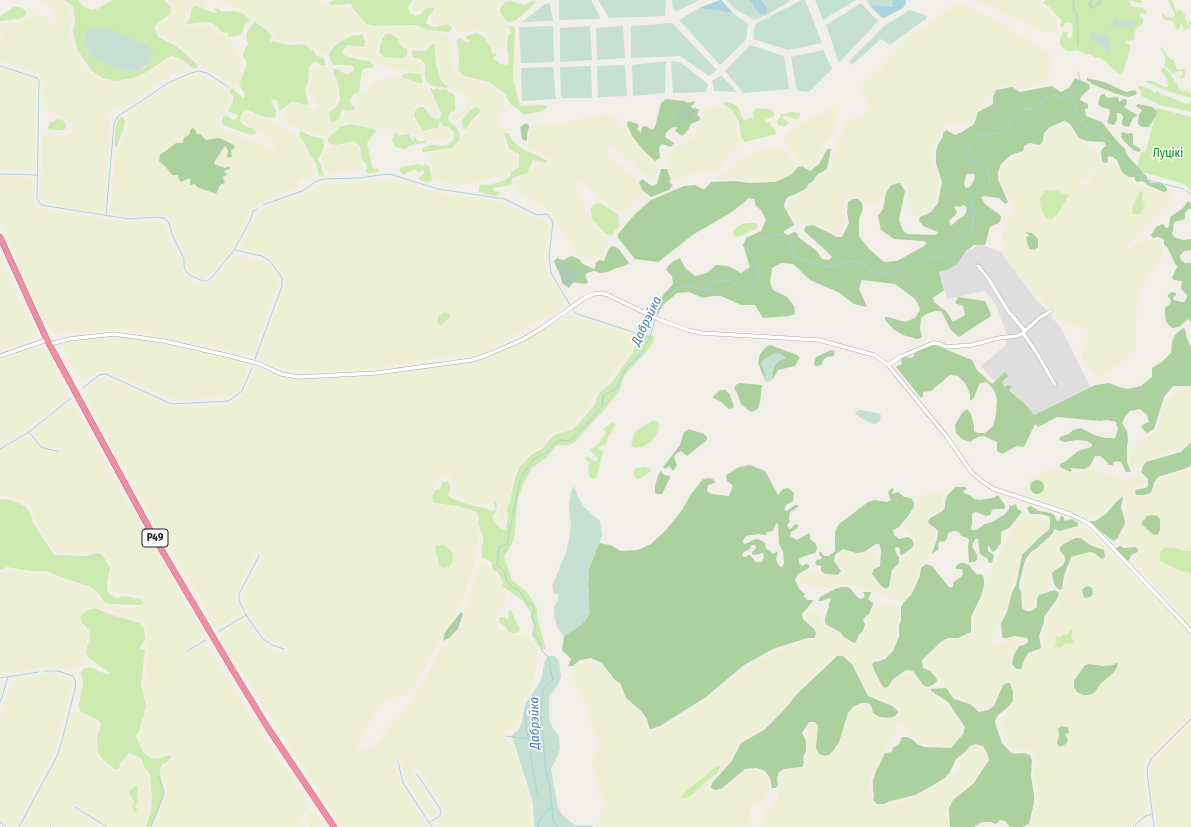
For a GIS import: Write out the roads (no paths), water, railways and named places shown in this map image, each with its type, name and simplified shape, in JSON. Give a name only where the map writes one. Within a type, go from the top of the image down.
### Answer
[{"type":"highway","name":"Р49","points":[[0,237],[48,342],[154,537],[194,607],[268,728],[334,827]]},
{"type":"street","points":[[978,266],[988,278],[1008,311],[1024,332],[1055,385]]},
{"type":"street","points":[[0,356],[48,342],[114,334],[230,356],[260,364],[282,374],[299,377],[384,372],[472,360],[487,355],[522,340],[586,297],[594,294],[608,295],[660,320],[701,333],[819,340],[874,355],[888,365],[947,437],[972,473],[994,489],[1070,514],[1092,526],[1191,631]]},
{"type":"street","points":[[888,365],[900,357],[933,344],[940,344],[947,348],[972,345],[999,338],[1012,337],[1024,332],[1039,318],[1051,311]]},
{"type":"water","points":[[720,0],[733,13],[699,8]]},
{"type":"water","points":[[748,0],[762,0],[767,8],[765,15],[760,14]]},
{"type":"water","points":[[892,0],[906,0],[906,3],[903,8],[884,18],[870,6],[876,5],[893,7]]},
{"type":"waterway","name":"Дабрэйка","points":[[1073,0],[1074,10],[1077,15],[1078,45]]},
{"type":"waterway","name":"Дабрэйка","points":[[1091,0],[1092,2],[1089,3],[1092,8],[1100,3],[1101,0]]},
{"type":"waterway","points":[[0,66],[37,78],[39,81],[37,198],[41,205],[129,219],[164,218],[169,223],[173,237],[184,259],[186,272],[203,281],[207,281],[214,275],[234,250],[250,221],[253,211],[257,209]]},
{"type":"waterway","points":[[106,215],[114,124],[118,116],[168,83],[198,71],[207,73],[228,87]]},
{"type":"waterway","name":"Дабрэйка","points":[[656,317],[662,305],[672,292],[679,287],[687,286],[699,289],[709,289],[713,283],[730,281],[745,291],[754,285],[758,277],[758,268],[747,248],[749,241],[765,238],[774,234],[790,236],[791,248],[794,256],[826,267],[851,261],[864,264],[873,271],[884,274],[902,269],[918,258],[927,255],[940,258],[950,248],[961,243],[972,228],[975,209],[972,203],[973,197],[978,191],[990,185],[989,171],[980,163],[970,159],[967,155],[970,145],[979,134],[1003,134],[1009,128],[1013,116],[1023,109],[1034,109],[1044,99],[1053,95],[1063,97],[1076,91],[1081,83],[1078,72]]},
{"type":"waterway","points":[[1071,95],[1075,103],[1078,119],[1084,125],[1106,139],[1132,172],[1146,180],[1184,189]]},
{"type":"waterway","points":[[0,174],[37,175]]},
{"type":"waterway","points":[[263,205],[302,191],[315,182],[323,179],[359,178],[387,174],[438,189],[505,199],[537,215],[547,214],[553,222],[549,256],[551,273],[570,305]]},
{"type":"waterway","points":[[1187,191],[1191,194]]},
{"type":"waterway","points":[[235,250],[262,256],[270,261],[282,278],[282,286],[255,359]]},
{"type":"waterway","points":[[573,310],[577,314],[649,337]]},
{"type":"waterway","name":"Дабрэйка","points":[[557,827],[553,821],[550,786],[546,771],[541,713],[543,688],[553,680],[548,657],[542,651],[540,642],[534,634],[536,625],[532,617],[534,611],[533,606],[527,602],[519,590],[512,587],[507,581],[504,571],[497,565],[499,547],[507,544],[520,480],[526,470],[534,459],[546,453],[555,443],[561,440],[569,441],[585,426],[602,406],[603,396],[616,389],[625,370],[642,353],[650,337],[655,320]]},
{"type":"waterway","points":[[83,388],[99,375],[106,374],[171,404],[229,401],[242,391],[252,368]]},
{"type":"waterway","points":[[0,449],[29,432],[71,398]]},
{"type":"waterway","points":[[29,432],[41,447],[58,451]]},
{"type":"waterway","points":[[246,615],[239,601],[239,594],[259,556]]},
{"type":"waterway","points":[[218,632],[246,615],[262,638],[272,645],[284,649]]},
{"type":"waterway","points":[[187,651],[206,640]]},
{"type":"waterway","points":[[19,827],[57,756],[75,689],[76,682],[73,676],[58,671],[44,671]]},
{"type":"waterway","points":[[0,678],[39,672]]},
{"type":"waterway","points":[[0,703],[8,677]]},
{"type":"waterway","points":[[537,794],[524,712],[526,707],[531,704],[542,704]]},
{"type":"waterway","points":[[1154,827],[1147,771],[1148,766],[1151,759],[1191,719]]},
{"type":"waterway","points":[[506,736],[528,739]]},
{"type":"waterway","points":[[398,761],[403,783],[432,827]]},
{"type":"waterway","points":[[417,774],[441,810],[440,816],[430,822]]},
{"type":"waterway","points":[[151,827],[164,792],[159,777]]},
{"type":"waterway","points":[[538,827],[538,823],[551,805]]},
{"type":"waterway","points":[[75,807],[107,827]]},
{"type":"waterway","points":[[1133,827],[1145,816],[1152,814]]},
{"type":"waterway","points":[[0,822],[6,827]]},
{"type":"park label","name":"Луцікі","points":[[1168,154]]}]
